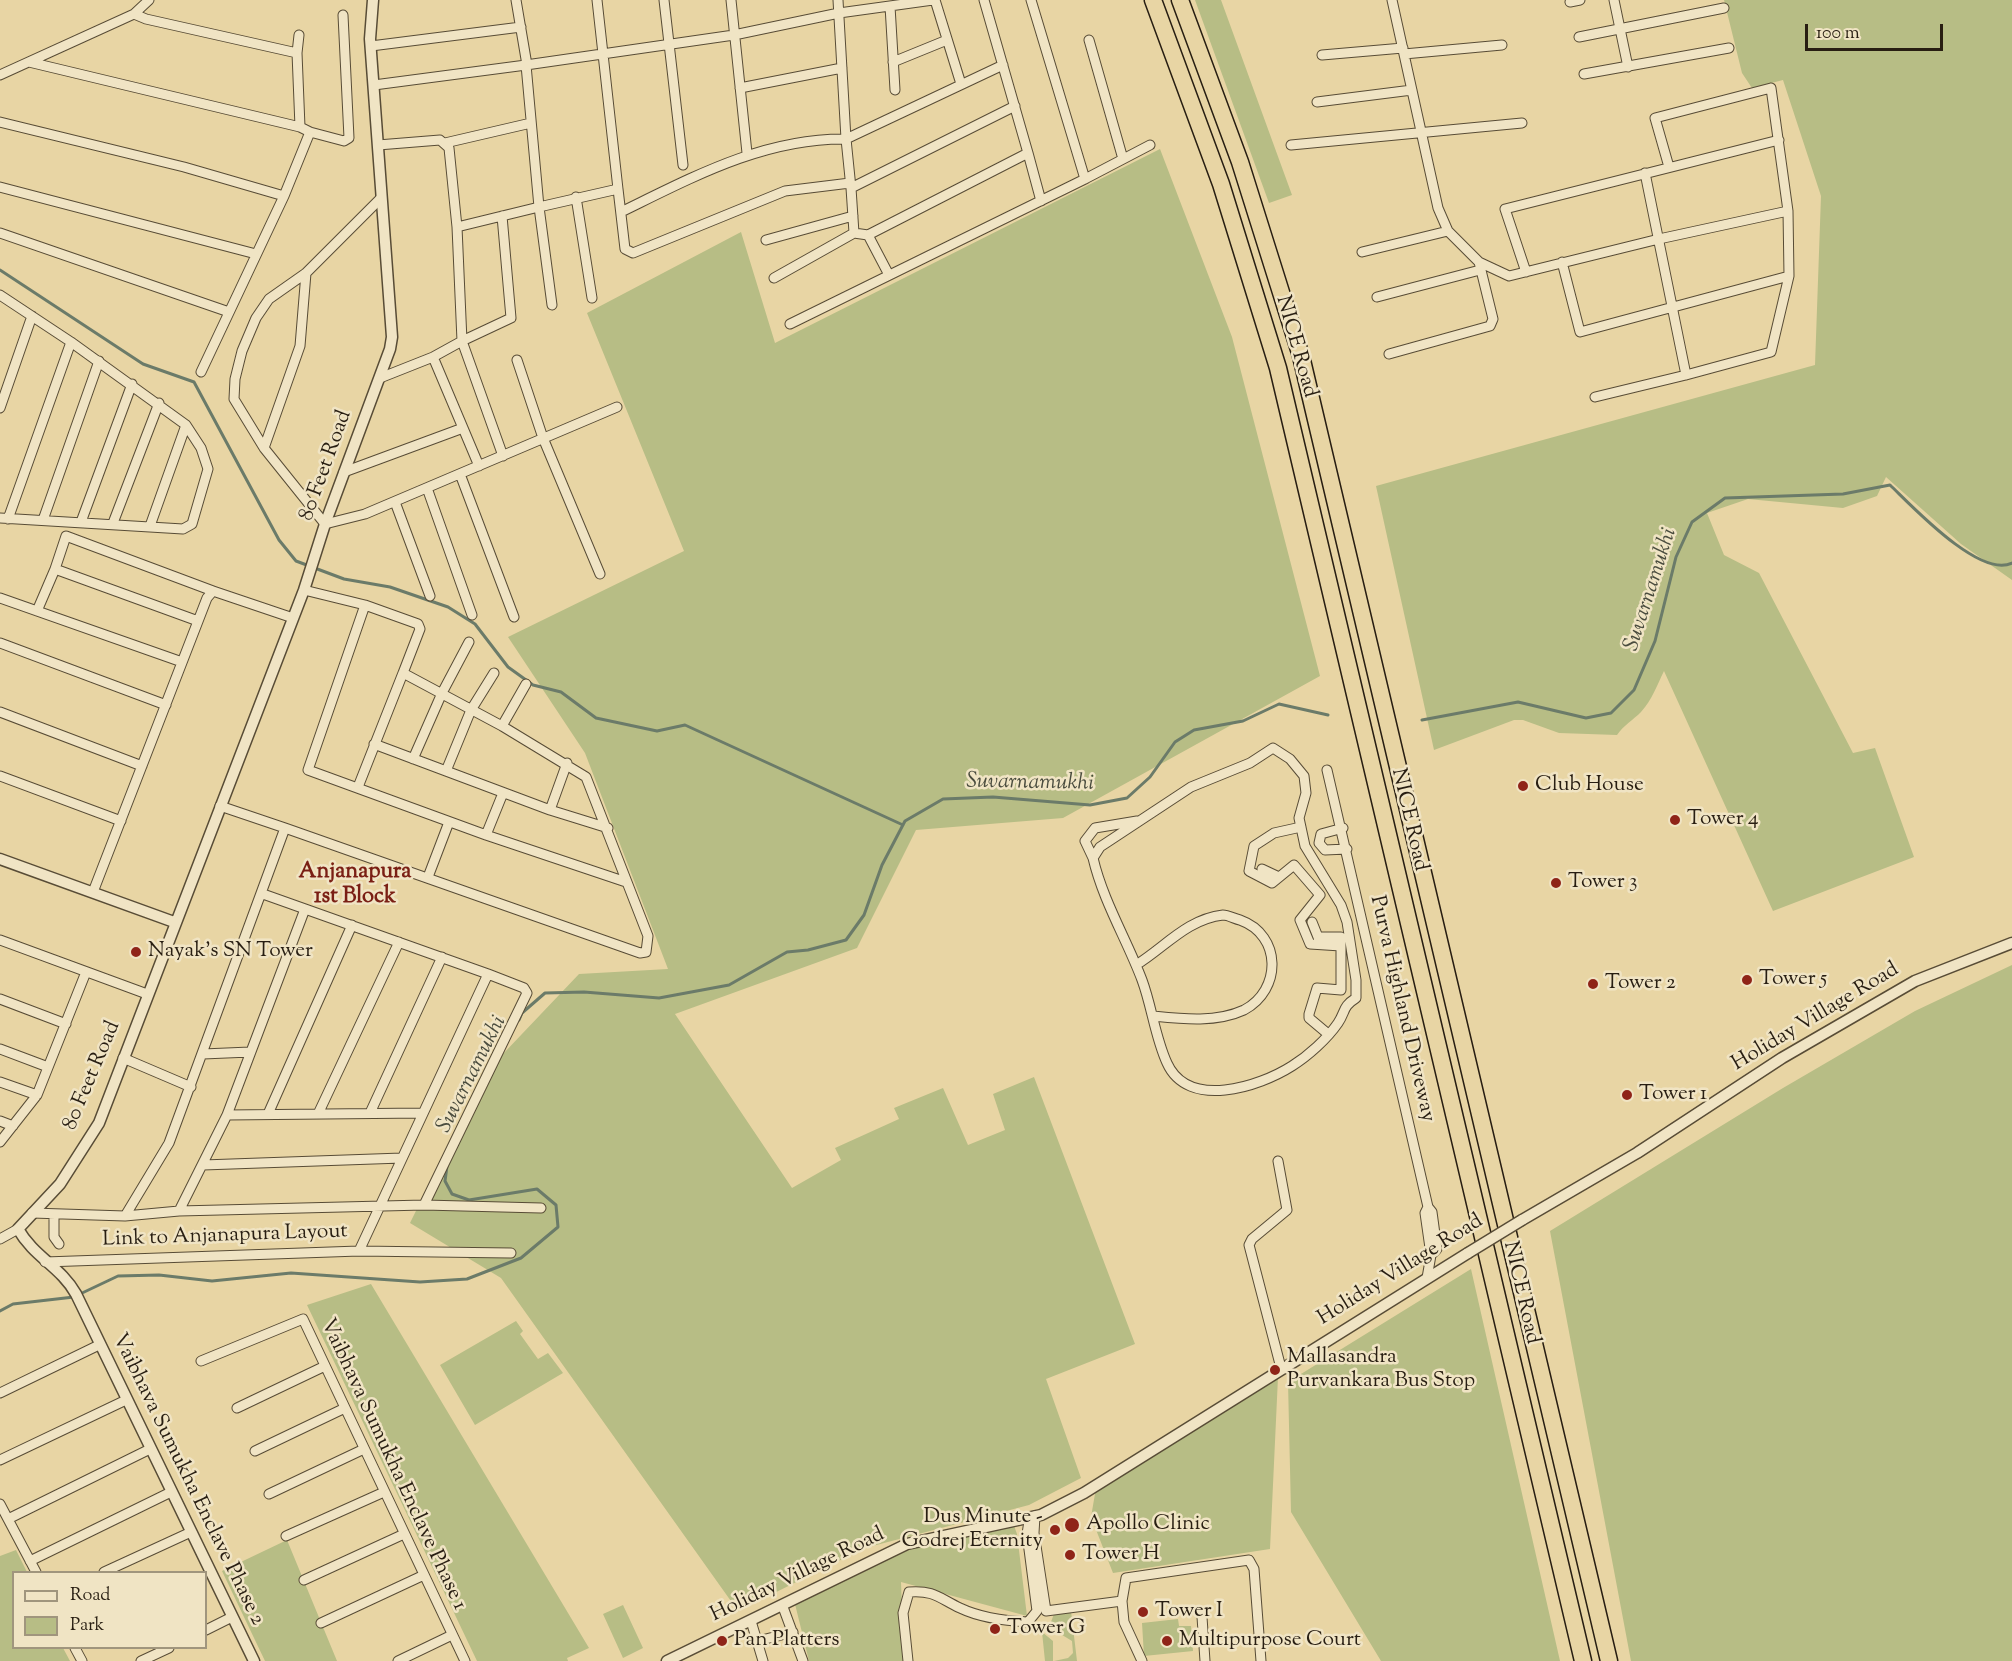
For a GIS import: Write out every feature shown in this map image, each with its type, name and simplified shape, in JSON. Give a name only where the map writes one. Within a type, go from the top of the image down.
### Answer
[{"type":"highway","name":"NICE Road","points":[[1153,0],[1221,184],[1281,380],[1583,1661]]},
{"type":"highway","name":"NICE Road","points":[[1180,0],[1240,162],[1302,356],[1609,1661]]},
{"type":"street","points":[[0,75],[134,14],[149,0]]},
{"type":"street","name":"80 Feet Road","points":[[18,1229],[60,1184],[99,1123],[174,922],[304,590],[344,472],[380,378],[392,337],[371,46],[373,0]]},
{"type":"street","points":[[516,0],[526,65],[539,207],[552,305]]},
{"type":"street","points":[[597,0],[625,249],[633,253],[785,191],[850,185],[1015,106]]},
{"type":"street","points":[[664,0],[683,165]]},
{"type":"street","points":[[731,0],[747,153]]},
{"type":"street","points":[[838,0],[854,233]]},
{"type":"street","points":[[374,85],[734,35],[838,13],[934,0],[961,84]]},
{"type":"street","points":[[984,0],[1041,201]]},
{"type":"street","points":[[1030,0],[1085,179]]},
{"type":"street","points":[[1392,0],[1438,208],[1448,231],[1480,266],[1509,276],[1659,238],[1788,211]]},
{"type":"street","points":[[1614,0],[1628,67]]},
{"type":"street","points":[[890,6],[895,90]]},
{"type":"street","points":[[1579,37],[1724,8]]},
{"type":"street","points":[[134,14],[146,19],[297,53]]},
{"type":"street","points":[[28,62],[300,127],[344,141],[349,138],[343,15]]},
{"type":"street","points":[[371,46],[521,27]]},
{"type":"street","points":[[299,35],[297,53],[300,127]]},
{"type":"street","points":[[893,62],[948,40]]},
{"type":"street","points":[[1089,40],[1124,159]]},
{"type":"street","points":[[1322,55],[1502,45]]},
{"type":"street","points":[[1584,74],[1729,48]]},
{"type":"street","points":[[621,212],[747,153],[822,140],[846,139],[1003,65]]},
{"type":"street","points":[[740,88],[842,68]]},
{"type":"street","points":[[1595,397],[1771,352],[1789,276],[1788,211],[1771,88],[1655,118],[1669,167]]},
{"type":"street","points":[[1317,102],[1412,90]]},
{"type":"street","points":[[0,122],[184,167],[284,196]]},
{"type":"street","points":[[445,143],[531,123]]},
{"type":"street","points":[[1290,145],[1522,123]]},
{"type":"street","points":[[201,372],[284,196],[310,132]]},
{"type":"street","points":[[378,146],[440,140],[449,148],[457,227],[462,341],[503,456]]},
{"type":"street","points":[[1526,272],[1505,209],[1779,140]]},
{"type":"street","points":[[790,324],[1150,145]]},
{"type":"street","points":[[774,278],[854,233],[868,235],[1028,153]]},
{"type":"street","points":[[1644,173],[1686,375]]},
{"type":"street","points":[[0,188],[256,254]]},
{"type":"street","points":[[457,227],[576,197],[618,189]]},
{"type":"street","points":[[576,197],[592,298]]},
{"type":"street","points":[[381,198],[306,273],[269,299],[256,318],[242,351],[235,380],[234,399],[264,448],[326,524],[365,514],[617,407]]},
{"type":"street","points":[[380,378],[433,357],[511,318],[502,216]]},
{"type":"street","points":[[766,240],[853,216]]},
{"type":"street","points":[[1362,252],[1448,231]]},
{"type":"street","points":[[0,232],[229,312]]},
{"type":"street","points":[[868,235],[889,275]]},
{"type":"street","points":[[1562,262],[1580,332],[1789,276]]},
{"type":"street","points":[[1377,297],[1480,266]]},
{"type":"street","points":[[1389,354],[1490,326],[1493,319],[1480,266]]},
{"type":"street","points":[[264,448],[300,346],[306,273]]},
{"type":"street","points":[[0,296],[32,316],[71,342],[99,361],[186,425],[201,448],[208,469],[192,524],[183,529],[4,518],[71,342]]},
{"type":"street","points":[[0,408],[32,316]]},
{"type":"street","points":[[433,357],[479,466]]},
{"type":"street","points":[[517,360],[543,438],[600,574]]},
{"type":"street","points":[[43,520],[99,361]]},
{"type":"street","points":[[81,522],[132,384]]},
{"type":"street","points":[[114,523],[159,403]]},
{"type":"street","points":[[150,526],[186,425]]},
{"type":"street","points":[[344,472],[463,428]]},
{"type":"street","points":[[460,474],[514,617]]},
{"type":"street","points":[[427,488],[472,615]]},
{"type":"street","points":[[395,501],[430,596]]},
{"type":"street","points":[[37,611],[66,536],[293,618]]},
{"type":"street","points":[[55,569],[198,621]]},
{"type":"street","points":[[304,590],[364,605],[418,624],[420,629],[358,787]]},
{"type":"street","points":[[93,892],[207,598],[213,591]]},
{"type":"street","points":[[0,598],[182,662]]},
{"type":"street","points":[[364,605],[308,770],[449,822],[626,882]]},
{"type":"street","points":[[413,759],[442,693],[469,642]]},
{"type":"street","points":[[0,644],[166,705]]},
{"type":"street","points":[[220,806],[429,877],[640,953],[646,952],[648,936],[626,882],[608,828],[586,777],[567,763],[502,726],[403,673]]},
{"type":"street","points":[[446,771],[471,710],[494,673]]},
{"type":"street","points":[[502,726],[526,684]]},
{"type":"street","points":[[0,712],[142,766]]},
{"type":"street","points":[[374,744],[550,810],[608,828]]},
{"type":"street","name":"Purva Highland Driveway","points":[[1273,748],[1290,759],[1304,776],[1306,794],[1299,818],[1305,846],[1341,905],[1350,938],[1356,998],[1344,1006],[1339,1022],[1328,1034],[1292,1066],[1257,1083],[1226,1090],[1195,1089],[1181,1082],[1167,1064],[1136,965],[1098,879],[1093,858],[1100,847],[1141,821],[1191,787],[1250,763],[1273,748]]},
{"type":"street","points":[[550,810],[567,763]]},
{"type":"street","name":"Purva Highland Driveway","points":[[1328,770],[1428,1207],[1425,1213],[1431,1255],[1428,1278]]},
{"type":"street","points":[[0,776],[121,821]]},
{"type":"street","points":[[486,835],[503,793]]},
{"type":"street","points":[[1093,858],[1085,841],[1095,828],[1141,821]]},
{"type":"street","points":[[429,877],[449,822]]},
{"type":"street","points":[[1301,827],[1274,833],[1254,846],[1249,872],[1268,883],[1279,878],[1294,865],[1320,895],[1300,920],[1310,944],[1341,946]]},
{"type":"street","points":[[124,1216],[169,1143],[263,894],[285,828]]},
{"type":"street","points":[[1319,843],[1321,834],[1343,828]]},
{"type":"street","points":[[1305,846],[1319,843]]},
{"type":"street","points":[[1319,843],[1325,849],[1347,849]]},
{"type":"street","points":[[0,859],[174,922]]},
{"type":"street","points":[[1262,869],[1279,878]]},
{"type":"street","points":[[263,894],[488,974],[524,988],[527,993],[424,1205]]},
{"type":"street","points":[[179,1211],[227,1115],[305,909]]},
{"type":"street","points":[[1136,965],[1155,954],[1178,932],[1224,915],[1246,922],[1260,933],[1269,948],[1273,964],[1271,982],[1267,990],[1245,1009],[1225,1016],[1191,1019],[1153,1016]]},
{"type":"street","points":[[1312,922],[1318,938],[1341,937],[1341,990],[1317,988],[1309,1014],[1328,1034]]},
{"type":"street","points":[[268,1114],[352,925]]},
{"type":"street","points":[[0,940],[147,994]]},
{"type":"street","points":[[318,1114],[399,942]]},
{"type":"street","name":"Holiday Village Road","points":[[667,1661],[907,1544],[1032,1517],[1084,1493],[1468,1253],[1637,1153],[1782,1058],[1915,981],[2012,943]]},
{"type":"street","points":[[370,1113],[442,957]]},
{"type":"street","points":[[0,1142],[37,1095],[86,972]]},
{"type":"street","points":[[488,974],[378,1208],[424,1205],[541,1208]]},
{"type":"street","points":[[0,999],[66,1024]]},
{"type":"street","points":[[0,1049],[48,1067]]},
{"type":"street","points":[[203,1054],[250,1052]]},
{"type":"street","points":[[123,1058],[191,1087]]},
{"type":"street","points":[[0,1082],[37,1095]]},
{"type":"street","points":[[227,1115],[423,1113]]},
{"type":"street","points":[[0,1121],[13,1126]]},
{"type":"street","points":[[203,1165],[402,1158]]},
{"type":"street","points":[[1278,1161],[1287,1210],[1252,1239],[1249,1245],[1281,1368]]},
{"type":"street","name":"Link to Anjanapura Layout","points":[[32,1213],[124,1216],[179,1211],[378,1208],[358,1251],[45,1262]]},
{"type":"street","points":[[54,1214],[54,1237],[59,1244]]},
{"type":"street","points":[[0,1239],[18,1229]]},
{"type":"street","name":"Vaibhava Sumukha Enclave Phase 2","points":[[18,1229],[28,1245],[45,1262],[68,1279],[191,1532],[207,1571]]},
{"type":"street","points":[[358,1251],[512,1253]]},
{"type":"street","name":"Vaibhava Sumukha Enclave Phase 1","points":[[201,1360],[303,1319],[465,1661]]},
{"type":"street","points":[[0,1393],[99,1345]]},
{"type":"street","points":[[237,1408],[325,1366]]},
{"type":"street","points":[[0,1460],[126,1400]]},
{"type":"street","points":[[255,1451],[345,1408]]},
{"type":"street","points":[[8,1519],[150,1449]]},
{"type":"street","points":[[269,1494],[364,1449]]},
{"type":"street","points":[[30,1561],[171,1492]]},
{"type":"street","points":[[286,1536],[384,1492]]},
{"type":"street","points":[[0,1504],[35,1571]]},
{"type":"street","points":[[1032,1517],[1046,1611],[1122,1601]]},
{"type":"street","points":[[908,1661],[903,1613],[909,1592],[938,1594],[960,1608],[1008,1621],[1029,1622],[1034,1617],[1037,1611],[1027,1534],[1032,1517]]},
{"type":"street","points":[[106,1571],[191,1532]]},
{"type":"street","points":[[304,1580],[404,1534]]},
{"type":"street","points":[[1142,1661],[1140,1651],[1124,1622],[1122,1601],[1126,1578],[1250,1560],[1254,1569],[1261,1661]]},
{"type":"street","points":[[321,1623],[424,1575]]},
{"type":"street","name":"Vaibhava Sumukha Enclave Phase 2","points":[[209,1577],[254,1661]]},
{"type":"street","points":[[783,1606],[803,1661]]},
{"type":"street","points":[[207,1630],[232,1617]]},
{"type":"street","points":[[1202,1617],[1205,1661]]},
{"type":"street","points":[[751,1621],[763,1661]]},
{"type":"street","points":[[758,1641],[793,1632]]},
{"type":"street","points":[[398,1661],[452,1635]]},
{"type":"street","points":[[141,1661],[165,1649]]},
{"type":"green space","points":[[1195,0],[1221,0],[1292,195],[1269,203]]},
{"type":"green space","points":[[1724,0],[2012,0],[2012,580],[1961,544],[1886,477],[1877,496],[1843,508],[1748,499],[1707,513],[1724,555],[1759,573],[1853,753],[1875,748],[1914,857],[1773,911],[1664,671],[1645,707],[1617,735],[1559,733],[1523,720],[1514,720],[1434,750],[1376,486],[1815,365],[1821,196],[1783,80],[1752,88],[1742,73]]},
{"type":"green space","points":[[1160,149],[1232,337],[1320,676],[1063,818],[916,830],[857,948],[675,1014],[792,1188],[841,1160],[835,1148],[899,1119],[894,1108],[943,1088],[968,1145],[1005,1130],[993,1094],[1034,1077],[1135,1344],[1046,1379],[1081,1478],[1029,1505],[865,1548],[738,1611],[501,1278],[410,1223],[483,1075],[579,974],[668,969],[585,753],[508,637],[684,551],[587,313],[741,232],[775,343]]},
{"type":"green space","points":[[2012,965],[2012,1661],[1631,1661],[1550,1231],[1783,1088],[1915,1011]]},
{"type":"green space","points":[[1471,1269],[1560,1661],[1381,1661],[1291,1512],[1288,1382]]},
{"type":"green space","points":[[371,1284],[589,1648],[567,1658],[568,1661],[477,1661],[307,1305]]},
{"type":"green space","points":[[516,1321],[523,1331],[520,1334],[538,1359],[548,1353],[563,1373],[475,1425],[440,1365]]},
{"type":"green space","points":[[1278,1377],[1270,1549],[1113,1573],[1091,1517],[1096,1488]]},
{"type":"green space","points":[[1013,1523],[1017,1534],[1027,1616],[901,1582],[904,1661],[809,1661],[795,1604],[892,1550]]},
{"type":"green space","points":[[287,1540],[337,1661],[265,1661],[222,1571]]},
{"type":"green space","points":[[16,1550],[26,1571],[12,1571],[12,1649],[64,1649],[70,1661],[0,1661],[0,1556]]},
{"type":"green space","points":[[623,1605],[643,1648],[623,1658],[603,1614]]},
{"type":"green space","points":[[1071,1611],[1077,1661],[1054,1661],[1068,1658],[1073,1653],[1072,1641],[1049,1627],[1054,1614]]},
{"type":"green space","name":"Multipurpose Court","points":[[1178,1619],[1179,1626],[1191,1626],[1193,1651],[1144,1656],[1142,1623]]},
{"type":"green space","points":[[1042,1632],[1053,1641],[1053,1661],[1045,1661]]},
{"type":"waterway","points":[[0,270],[143,364],[194,382],[279,540],[296,561],[344,579],[390,587],[448,607],[475,624],[508,667],[533,685],[561,692],[596,718],[657,731],[685,725],[903,825]]},
{"type":"waterway","name":"Suvarnamukhi","points":[[1422,720],[1518,702],[1586,718],[1611,713],[1634,690],[1655,641],[1676,557],[1692,522],[1725,498],[1843,494],[1890,485],[1947,538],[1965,551],[1983,561],[1998,565],[2012,563]]},
{"type":"waterway","name":"Suvarnamukhi","points":[[519,1020],[522,1013],[545,993],[584,992],[659,998],[729,985],[787,952],[808,950],[846,940],[864,915],[882,865],[905,821],[943,799],[993,797],[1090,805],[1127,798],[1150,777],[1175,742],[1194,730],[1243,721],[1279,704],[1328,715]]},
{"type":"waterway","name":"Suvarnamukhi","points":[[80,1294],[118,1276],[159,1275],[212,1281],[291,1273],[420,1282],[467,1279],[521,1258],[558,1227],[556,1205],[537,1189],[469,1200],[452,1194],[445,1181],[447,1166]]},
{"type":"waterway","name":"Suvarnamukhi","points":[[0,1311],[13,1304],[74,1297]]},
{"type":"place","name":"Club House","points":[[1523,786]]},
{"type":"place","name":"Tower 4","points":[[1675,820]]},
{"type":"place","name":"Tower 3","points":[[1556,883]]},
{"type":"place","name":"Nayak's SN Tower","points":[[136,952]]},
{"type":"place","name":"Tower 5","points":[[1747,980]]},
{"type":"place","name":"Tower 2","points":[[1593,984]]},
{"type":"place","name":"Tower 1","points":[[1627,1095]]},
{"type":"place","name":"Mallasandra Purvankara Bus Stop","points":[[1275,1370]]},
{"type":"place","name":"Apollo Clinic","points":[[1072,1525]]},
{"type":"place","name":"Dus Minute - Godrej Eternity","points":[[1055,1530]]},
{"type":"place","name":"Tower H","points":[[1070,1555]]},
{"type":"place","name":"Tower I","points":[[1143,1612]]},
{"type":"place","name":"Tower G","points":[[995,1629]]},
{"type":"place","name":"Pan Platters","points":[[722,1641]]},
{"type":"place","name":"Multipurpose Court","points":[[1167,1641]]},
{"type":"district","name":"Anjanapura 1st Block","points":[[355,886]]}]
